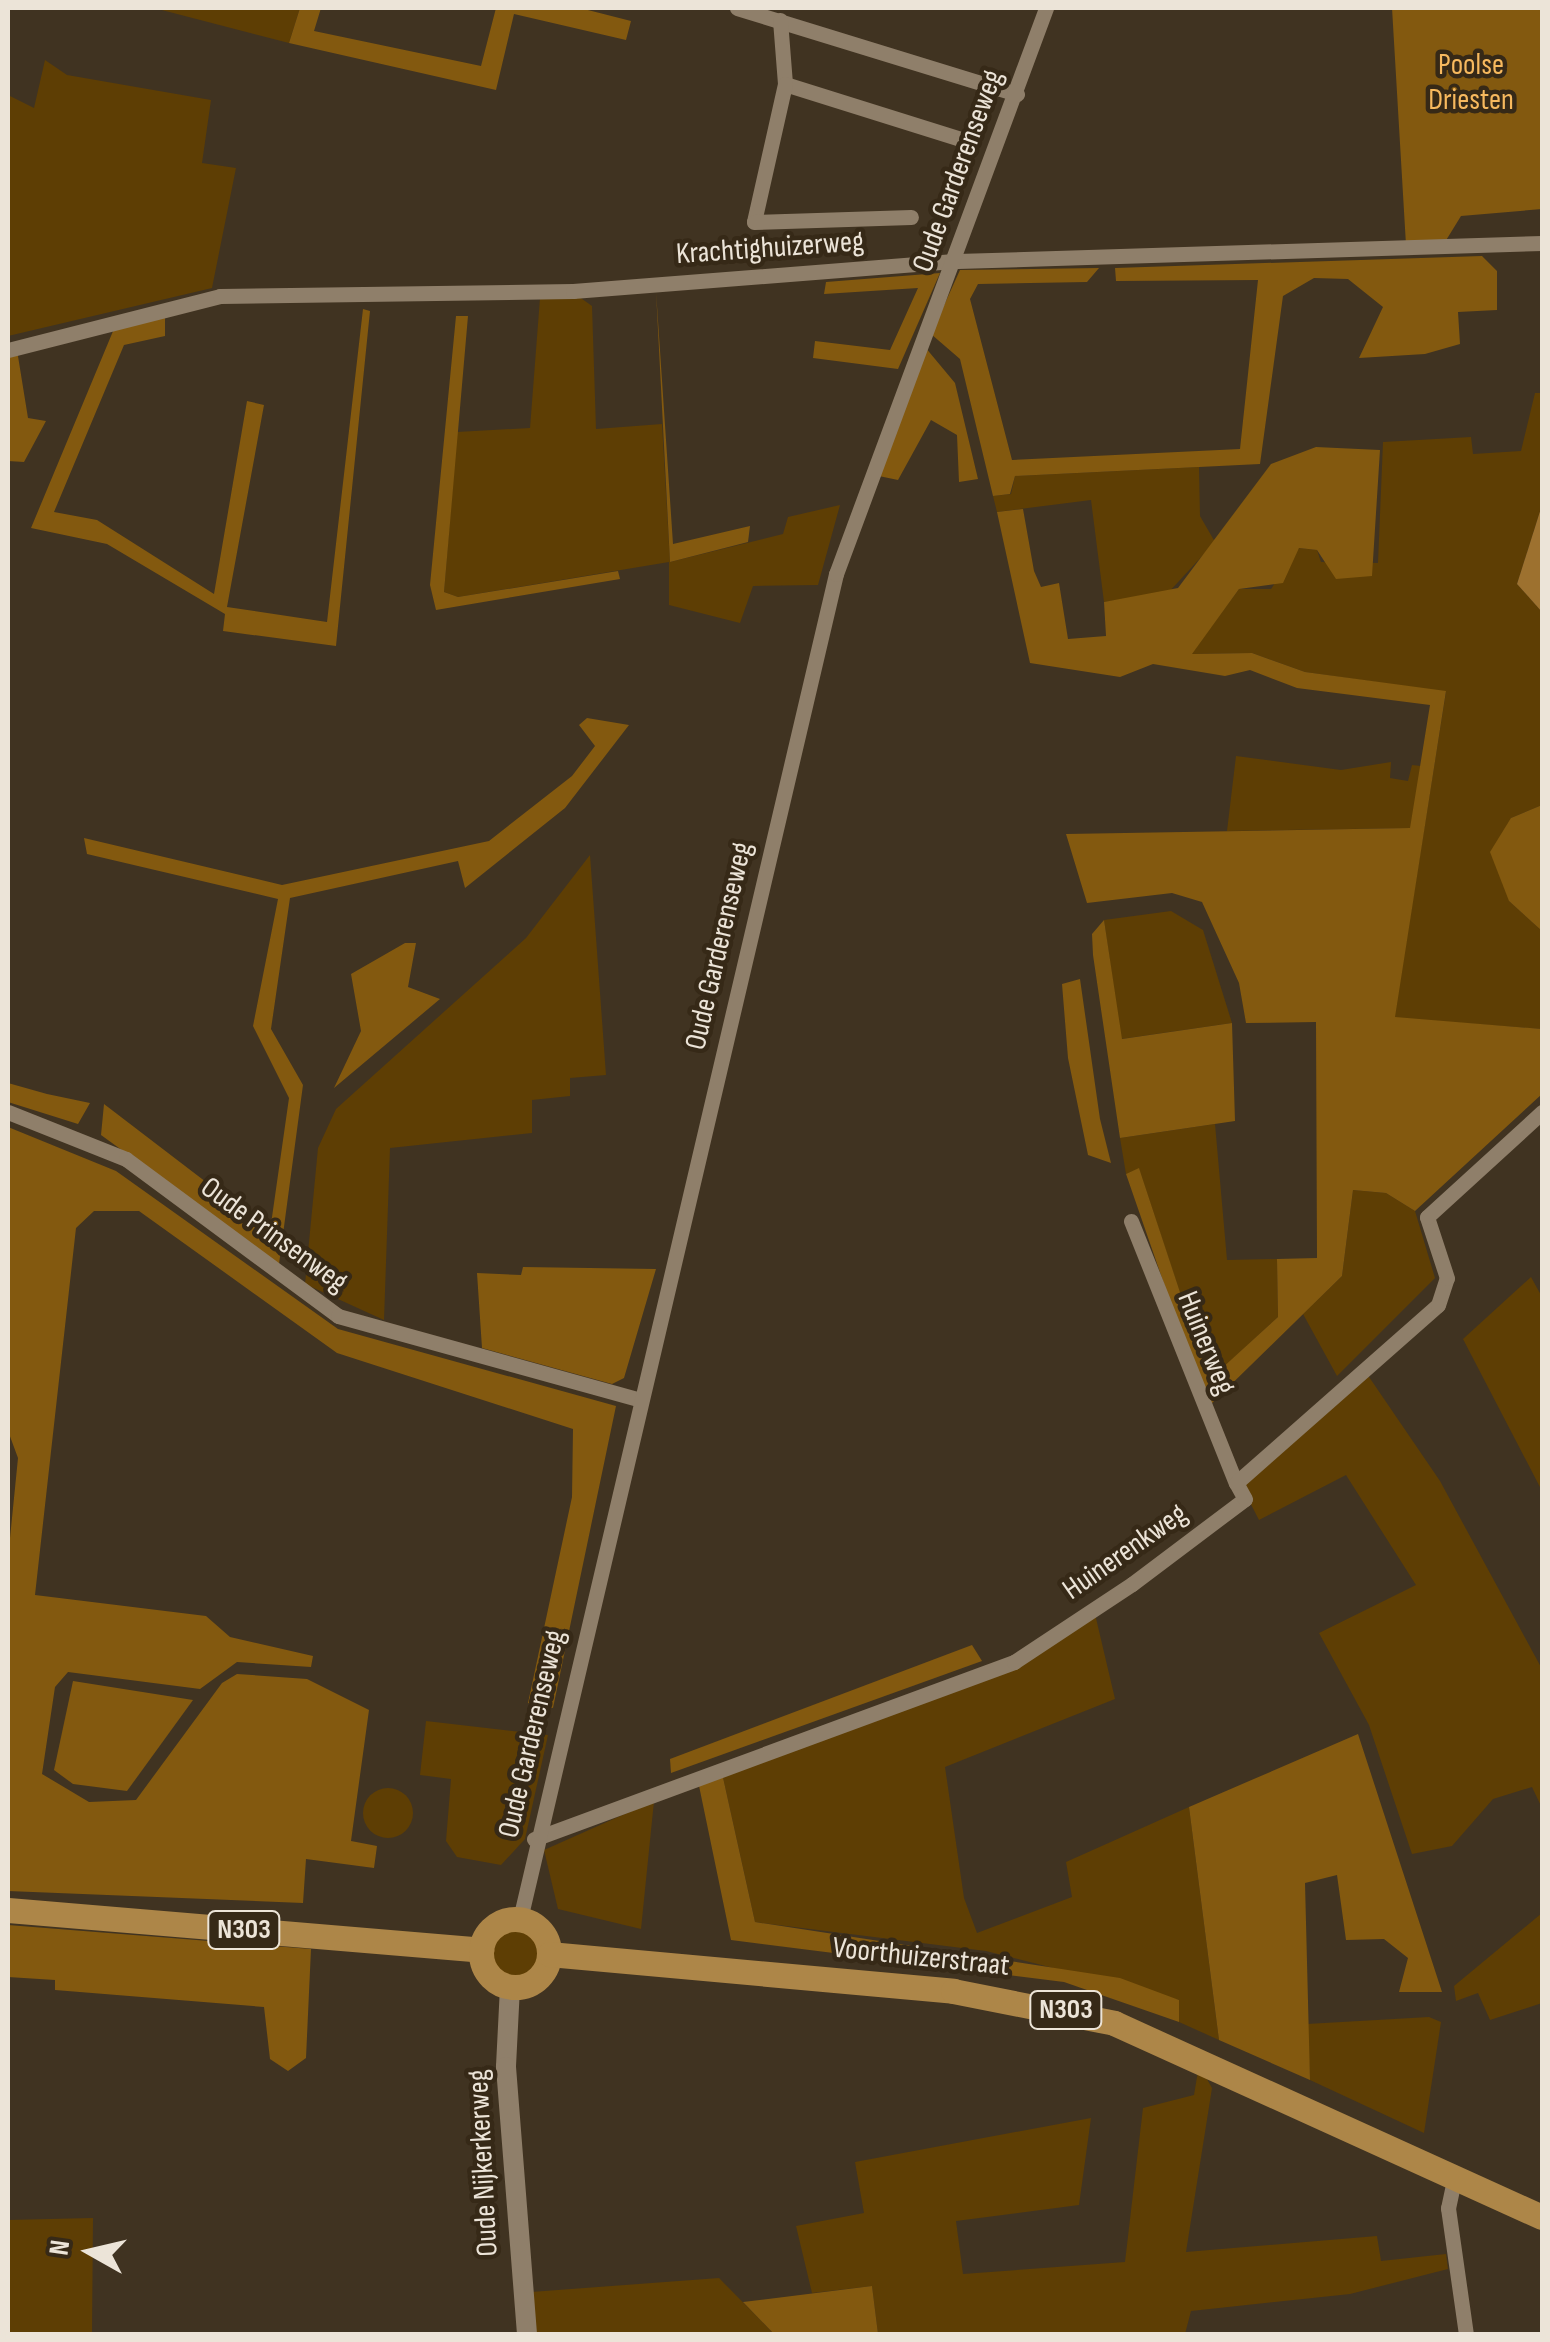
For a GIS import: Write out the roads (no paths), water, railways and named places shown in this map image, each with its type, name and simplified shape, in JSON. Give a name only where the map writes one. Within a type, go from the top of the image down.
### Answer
[{"type":"main road","name":"N303","points":[[8,1910],[481,1950]]},
{"type":"main road","points":[[520,1920],[541,1932],[549,1954],[540,1976],[510,1987],[486,1972],[481,1950],[490,1930],[520,1920]]},
{"type":"main road","name":"Voorthuizerstraat","points":[[549,1954],[1034,2002],[1182,2047],[1542,2218]]},
{"type":"street","points":[[736,8],[1017,94]]},
{"type":"street","name":"Oude Garderenseweg","points":[[520,1920],[534,1839],[836,574],[957,261],[1046,8]]},
{"type":"street","points":[[780,20],[785,84],[754,222],[911,217]]},
{"type":"street","points":[[785,84],[961,140]]},
{"type":"street","name":"Krachtighuizerweg","points":[[8,350],[220,296],[573,290],[957,261],[1542,243]]},
{"type":"street","name":"Oude Prinsenweg","points":[[8,1112],[126,1159],[338,1316],[640,1400]]},
{"type":"street","name":"Huinerenkweg","points":[[534,1839],[1014,1662],[1245,1499],[1236,1483],[1438,1305],[1447,1278],[1427,1217],[1542,1112]]},
{"type":"street","name":"Huinerweg","points":[[1131,1222],[1236,1483]]},
{"type":"street","name":"Oude Nijkerkerweg","points":[[510,1987],[506,2067],[527,2334]]},
{"type":"street","points":[[1446,2171],[1466,2334]]},
{"type":"park label","name":"Poolse Driesten","points":[[1471,82]]}]
